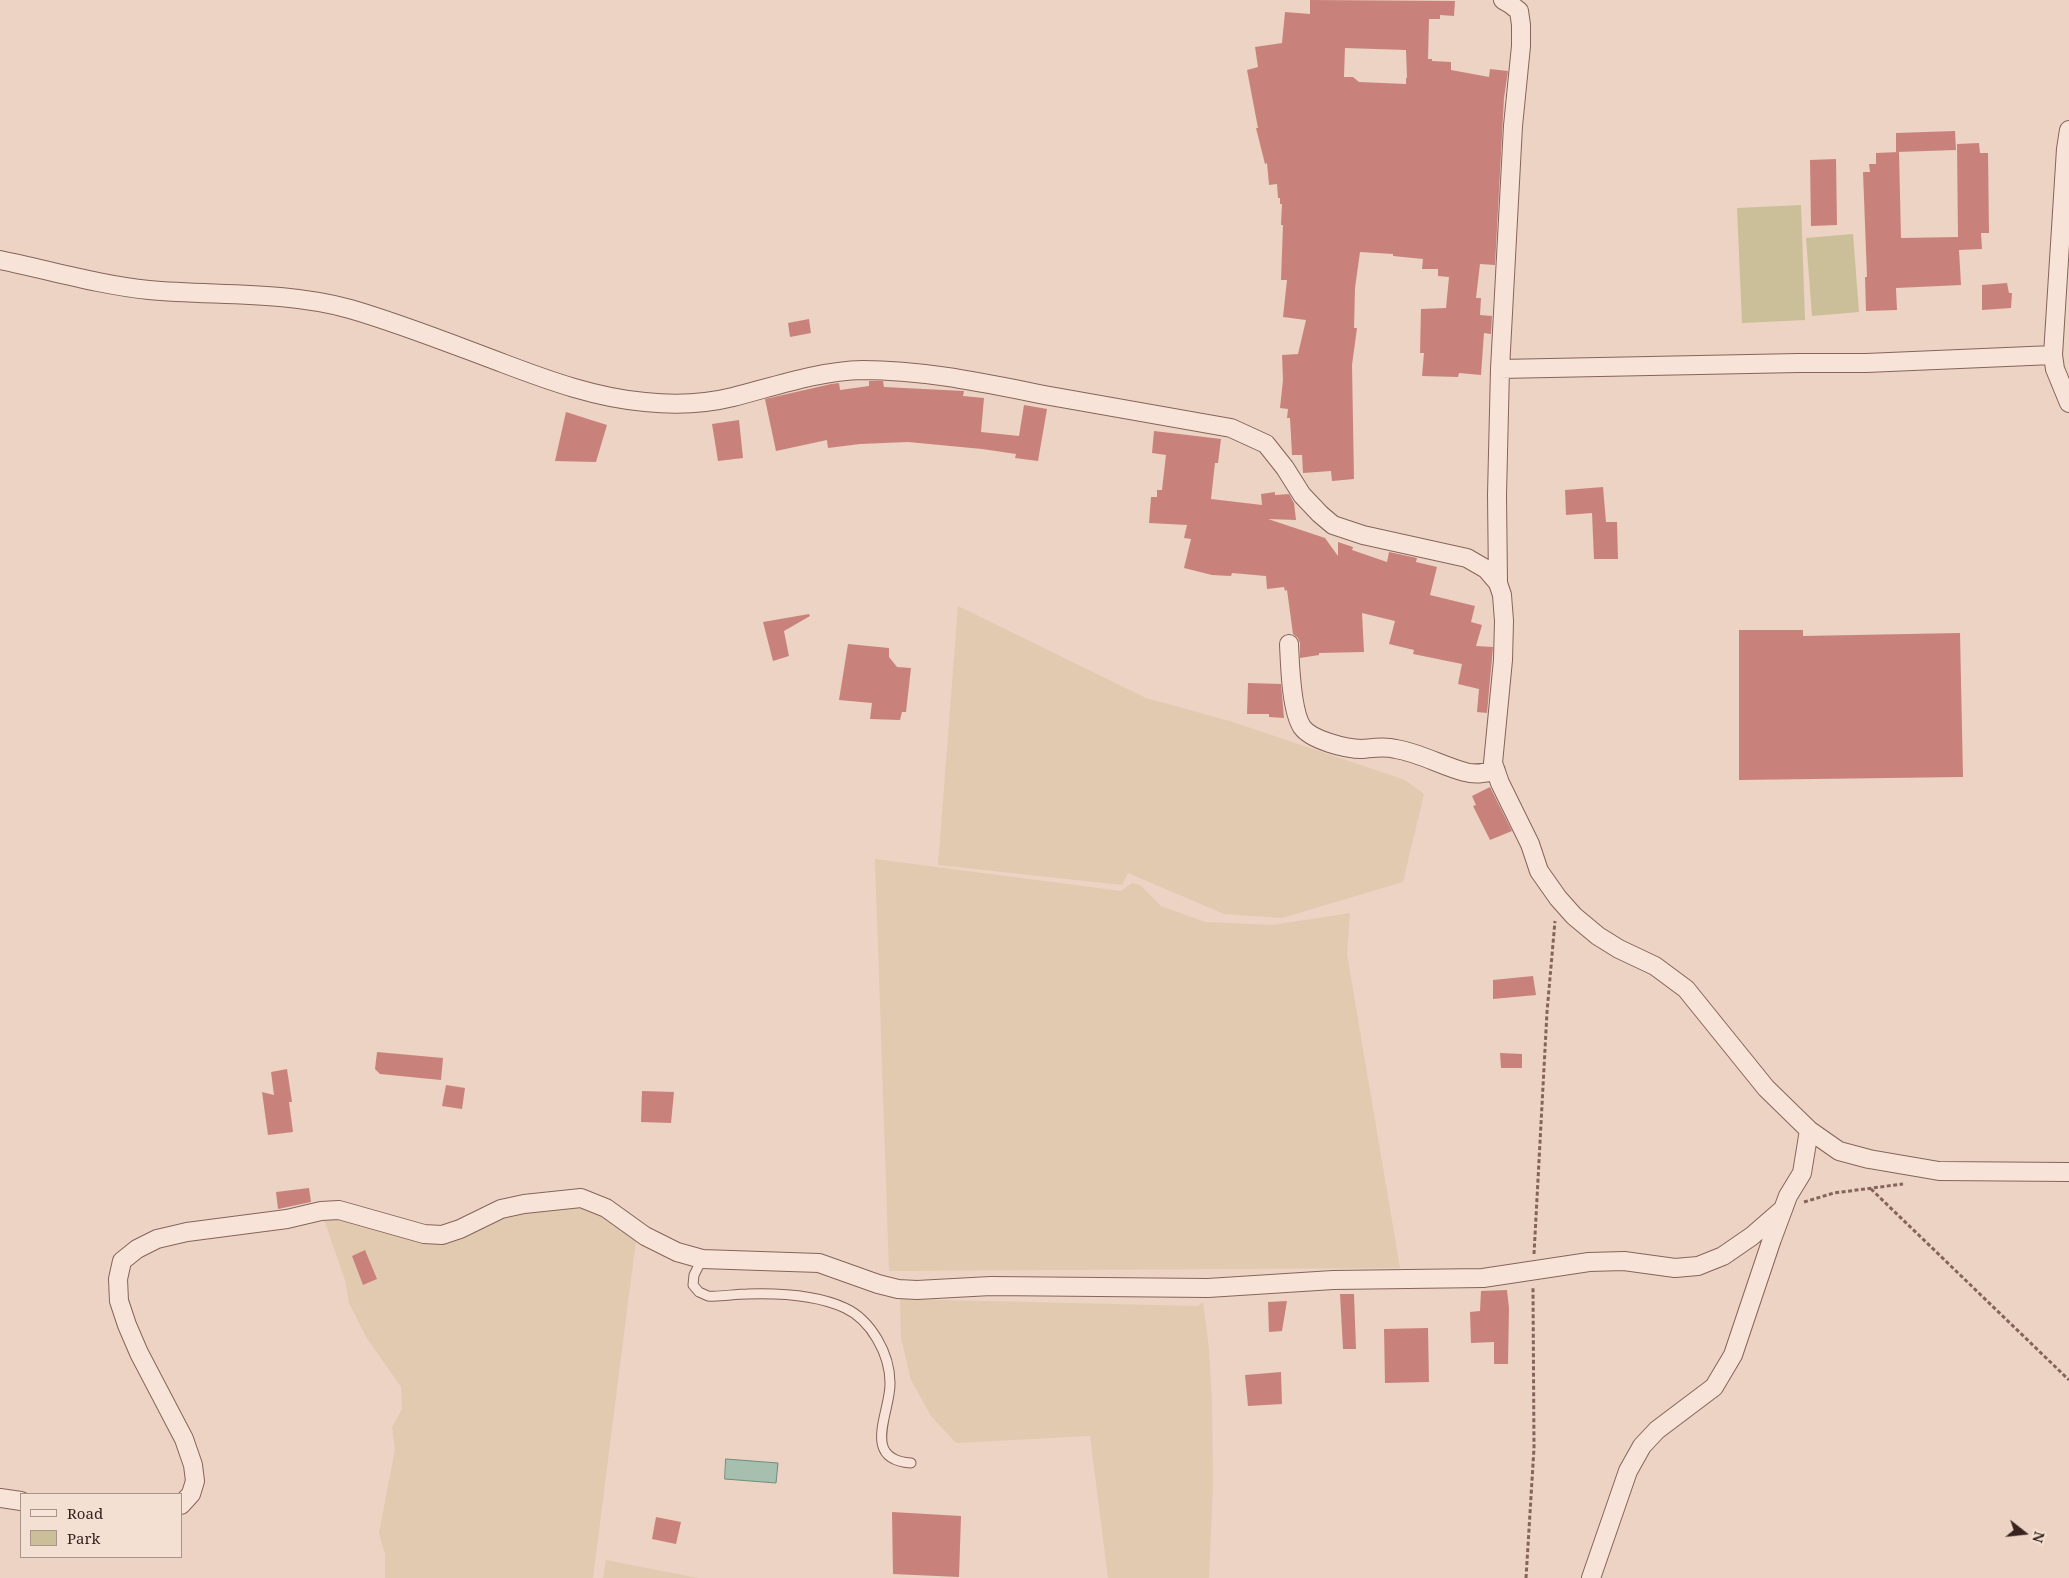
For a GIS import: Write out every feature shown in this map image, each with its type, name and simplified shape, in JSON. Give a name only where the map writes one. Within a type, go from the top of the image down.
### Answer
[{"type":"street","points":[[1503,0],[1519,12],[1521,32],[1512,135],[1500,370],[1497,495],[1498,583],[1502,595],[1504,620],[1499,712],[1493,762],[1530,844],[1539,871],[1558,898],[1574,916],[1598,936],[1619,949],[1655,966],[1686,990],[1766,1088],[1809,1130],[1839,1151],[1869,1160],[1939,1171],[2069,1172]]},
{"type":"street","points":[[2069,130],[2066,148],[2053,355],[2055,369],[2069,403]]},
{"type":"street","points":[[0,260],[117,286],[149,290],[314,301],[397,325],[544,379],[597,395],[644,402],[681,404],[730,398],[780,383],[826,373],[858,370],[899,371],[965,380],[1231,428],[1266,444],[1280,461],[1302,495],[1333,525],[1363,535],[1466,558],[1486,569],[1498,583]]},
{"type":"street","points":[[1500,370],[1866,363],[2053,355]]},
{"type":"street","points":[[1288,644],[1296,714],[1302,726],[1310,735],[1322,740],[1359,749],[1386,747],[1398,749],[1466,772],[1479,774],[1496,771]]},
{"type":"street","points":[[1591,1578],[1628,1471],[1642,1446],[1658,1430],[1714,1386],[1733,1355],[1788,1196],[1802,1173],[1809,1130]]},
{"type":"street","points":[[182,1504],[191,1494],[195,1481],[193,1465],[184,1439],[127,1325],[119,1301],[118,1279],[122,1261],[138,1249],[157,1239],[187,1232],[287,1219],[321,1211],[339,1210],[424,1234],[442,1235],[460,1229],[501,1209],[524,1204],[581,1198],[606,1208],[645,1236],[669,1248],[702,1259],[820,1263],[878,1284],[917,1290],[991,1286],[1208,1288],[1333,1280],[1483,1278],[1589,1262],[1624,1261],[1675,1268],[1698,1266],[1723,1256],[1752,1236],[1784,1209]]},
{"type":"street","points":[[0,1498],[20,1501]]},
{"type":"lane","points":[[702,1259],[694,1275],[693,1285],[699,1292],[708,1296],[773,1294],[811,1298],[844,1307],[864,1320],[878,1340],[889,1371],[890,1396],[881,1432],[882,1446],[890,1456],[900,1463],[911,1463]]},
{"type":"path","points":[[1526,1578],[1534,1448],[1533,1271],[1547,1012],[1558,898]]},
{"type":"path","points":[[1784,1209],[1834,1193],[1909,1183]]},
{"type":"path","points":[[1871,1189],[2069,1380]]},
{"type":"shaded area","points":[[958,606],[1146,698],[1233,722],[1405,780],[1424,794],[1403,882],[1282,918],[1224,914],[1128,873],[1122,885],[938,865]]},
{"type":"shaded area","points":[[875,859],[1121,891],[1132,883],[1140,885],[1161,906],[1205,922],[1273,925],[1350,913],[1347,954],[1400,1268],[889,1271]]},
{"type":"shaded area","points":[[581,1198],[636,1240],[593,1578],[385,1578],[385,1554],[379,1533],[395,1449],[392,1427],[402,1409],[401,1387],[366,1337],[349,1303],[345,1280],[321,1211],[424,1234],[501,1209]]},
{"type":"shaded area","points":[[900,1299],[1198,1306],[1203,1302],[1209,1348],[1212,1402],[1213,1485],[1209,1578],[1108,1578],[1090,1436],[956,1443],[931,1416],[911,1380],[901,1338]]},
{"type":"shaded area","points":[[726,1459],[778,1463],[776,1483],[725,1479]]},
{"type":"shaded area","points":[[606,1560],[698,1578],[603,1578]]},
{"type":"green space","points":[[1801,205],[1805,320],[1742,323],[1737,208]]},
{"type":"green space","points":[[1853,234],[1859,312],[1812,316],[1806,238]]},
{"type":"building","points":[[1310,0],[1455,1],[1454,16],[1440,15],[1440,19],[1429,19],[1428,59],[1451,62],[1451,70],[1489,77],[1490,69],[1508,71],[1504,98],[1495,265],[1480,264],[1476,298],[1481,298],[1480,315],[1492,316],[1491,334],[1484,333],[1481,375],[1459,373],[1458,377],[1422,376],[1424,353],[1420,353],[1421,309],[1446,308],[1449,277],[1438,276],[1438,269],[1422,269],[1423,259],[1393,256],[1393,254],[1360,252],[1355,288],[1354,328],[1357,328],[1352,365],[1354,479],[1332,481],[1331,471],[1303,473],[1302,455],[1292,455],[1290,418],[1287,418],[1288,409],[1280,408],[1283,380],[1282,355],[1298,354],[1306,320],[1283,317],[1287,280],[1281,280],[1282,204],[1280,204],[1280,198],[1278,198],[1277,184],[1269,185],[1267,163],[1265,164],[1256,128],[1258,128],[1247,70],[1258,67],[1255,47],[1282,43],[1285,12],[1310,14]],"holes":[[[1345,48],[1406,50],[1406,84],[1359,82],[1353,77],[1344,77]]]},
{"type":"building","points":[[1955,131],[1956,150],[1896,152],[1896,133]]},
{"type":"building","points":[[1979,143],[1980,153],[1988,153],[1989,233],[1981,233],[1982,249],[1959,250],[1961,285],[1896,288],[1897,310],[1866,311],[1865,277],[1867,277],[1863,172],[1870,172],[1869,164],[1876,164],[1876,153],[1899,152],[1901,238],[1958,237],[1957,144]]},
{"type":"building","points":[[1836,159],[1837,225],[1811,226],[1810,160]]},
{"type":"building","points":[[2007,283],[2009,293],[2012,293],[2011,308],[1982,310],[1982,285]]},
{"type":"building","points":[[809,319],[811,333],[790,337],[788,323]]},
{"type":"building","points":[[869,381],[883,381],[884,387],[964,391],[963,396],[984,398],[981,432],[1019,436],[1024,405],[1047,409],[1038,461],[1015,458],[1016,454],[982,449],[908,442],[860,444],[828,448],[827,440],[776,451],[765,399],[839,383],[840,390],[869,386]]},
{"type":"building","points":[[566,412],[607,425],[596,462],[555,461]]},
{"type":"building","points":[[739,420],[743,458],[718,461],[712,424]]},
{"type":"building","points":[[1154,431],[1221,439],[1218,463],[1215,463],[1211,499],[1262,505],[1261,494],[1275,492],[1275,495],[1289,494],[1294,503],[1296,520],[1268,519],[1325,538],[1338,556],[1338,542],[1353,547],[1352,550],[1387,562],[1389,552],[1417,558],[1416,562],[1437,567],[1430,595],[1475,606],[1471,622],[1482,625],[1476,646],[1493,647],[1487,713],[1477,712],[1479,689],[1458,684],[1462,664],[1413,654],[1414,650],[1389,644],[1395,621],[1362,613],[1364,652],[1319,653],[1319,655],[1300,658],[1300,643],[1293,634],[1287,590],[1285,591],[1284,587],[1267,589],[1266,576],[1232,573],[1231,576],[1212,575],[1184,568],[1191,539],[1184,538],[1187,525],[1149,523],[1151,497],[1157,497],[1157,490],[1162,490],[1166,455],[1152,453]]},
{"type":"building","points":[[1603,487],[1606,522],[1617,522],[1618,559],[1594,559],[1592,513],[1566,515],[1565,490]]},
{"type":"building","points":[[809,614],[810,616],[784,631],[789,656],[773,661],[763,622]]},
{"type":"building","points":[[1739,630],[1803,630],[1803,636],[1960,633],[1963,777],[1739,780]]},
{"type":"building","points":[[848,644],[889,648],[889,657],[897,667],[911,668],[906,712],[902,712],[900,720],[870,719],[872,703],[839,700]]},
{"type":"building","points":[[1248,683],[1281,684],[1284,718],[1269,717],[1269,714],[1247,714]]},
{"type":"building","points":[[1490,787],[1512,831],[1490,840],[1473,806],[1476,805],[1472,796]]},
{"type":"building","points":[[1533,976],[1536,995],[1493,999],[1493,980]]},
{"type":"building","points":[[377,1052],[443,1058],[441,1080],[380,1074],[375,1069]]},
{"type":"building","points":[[1500,1053],[1522,1054],[1522,1068],[1501,1068]]},
{"type":"building","points":[[287,1069],[292,1102],[289,1102],[293,1132],[268,1135],[262,1092],[274,1095],[271,1072]]},
{"type":"building","points":[[446,1085],[465,1088],[462,1109],[442,1106]]},
{"type":"building","points":[[642,1091],[674,1092],[671,1123],[641,1122]]},
{"type":"building","points":[[309,1188],[311,1202],[278,1209],[276,1192]]},
{"type":"building","points":[[365,1250],[377,1279],[363,1285],[352,1256]]},
{"type":"building","points":[[1507,1290],[1509,1308],[1508,1364],[1494,1364],[1494,1342],[1471,1343],[1470,1312],[1480,1311],[1481,1291]]},
{"type":"building","points":[[1340,1294],[1354,1294],[1356,1349],[1343,1349]]},
{"type":"building","points":[[1287,1301],[1282,1331],[1269,1332],[1268,1302]]},
{"type":"building","points":[[1428,1328],[1429,1382],[1385,1383],[1384,1329]]},
{"type":"building","points":[[1281,1372],[1282,1404],[1248,1406],[1245,1375]]},
{"type":"building","points":[[892,1512],[961,1516],[959,1577],[893,1574]]},
{"type":"building","points":[[656,1517],[681,1522],[676,1544],[652,1539]]}]
